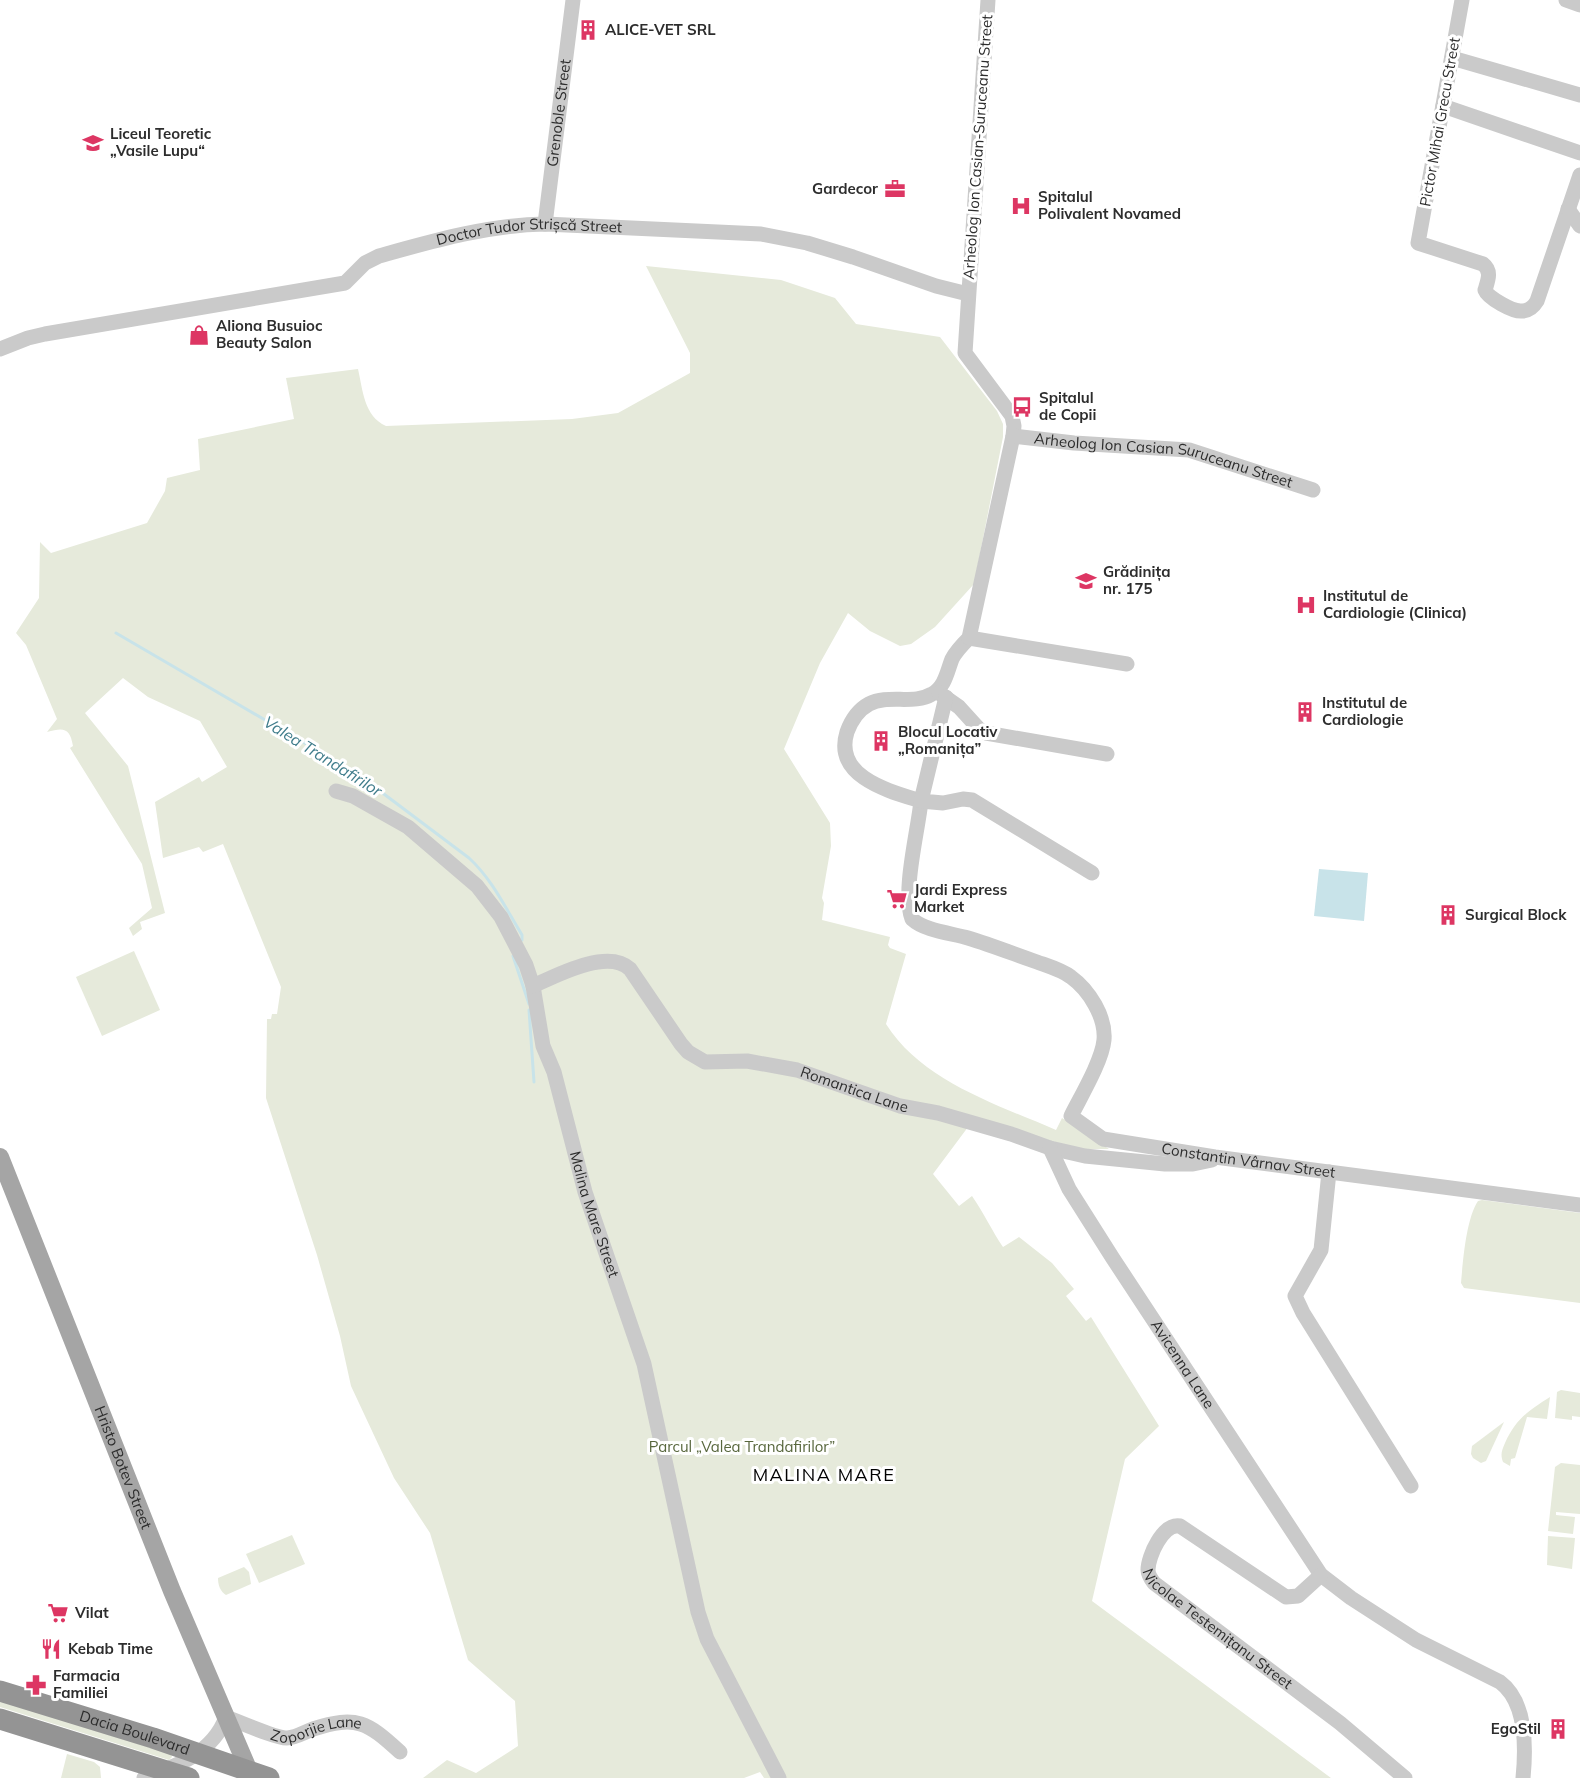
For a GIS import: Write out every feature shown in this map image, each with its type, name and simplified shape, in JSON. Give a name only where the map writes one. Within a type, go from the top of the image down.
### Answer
[{"type":"highway","name":"Dacia Boulevard","points":[[0,1691],[199,1753],[250,1774],[269,1778]]},
{"type":"highway","name":"Dacia Boulevard","points":[[0,1719],[189,1778]]},
{"type":"main road","name":"Hristo Botev Street","points":[[0,1157],[172,1592],[250,1774]]},
{"type":"street","name":"Grenoble Street","points":[[545,224],[573,0]]},
{"type":"street","name":"Arheolog Ion Casian-Suruceanu Street","points":[[968,294],[988,0]]},
{"type":"street","name":"Pictor Mihai Grecu Street","points":[[1462,0],[1418,243],[1488,267],[1485,290],[1489,297],[1517,311],[1524,311],[1538,301],[1569,210]]},
{"type":"street","points":[[1566,0],[1580,5]]},
{"type":"street","points":[[1452,58],[1580,95]]},
{"type":"street","points":[[1443,106],[1580,153]]},
{"type":"street","points":[[1580,175],[1569,210],[1580,226]]},
{"type":"street","name":"Doctor Tudor Strișcă Street","points":[[0,349],[45,334],[345,283],[366,263],[379,256],[483,230],[520,225],[545,224],[761,234],[807,243],[936,286],[968,294]]},
{"type":"street","name":"Arheolog Ion Casian Suruceanu Street","points":[[968,294],[965,353],[1012,416],[1014,426],[969,638],[953,657],[942,694],[921,801],[910,878],[909,905],[912,919],[922,926],[991,945],[1053,968],[1078,982]]},
{"type":"street","name":"Arheolog Ion Casian Suruceanu Street","points":[[1013,436],[1074,443],[1189,450],[1313,490]]},
{"type":"street","points":[[969,638],[1127,664]]},
{"type":"street","points":[[1092,873],[972,800],[921,801],[862,778],[853,770],[844,749],[845,738],[854,716],[868,704],[883,700],[924,698],[942,694],[986,733],[1107,754]]},
{"type":"street","name":"Malina Mare Street","points":[[336,791],[353,796],[408,827],[477,886],[501,917],[518,948],[533,986],[543,1046],[554,1072],[585,1192],[644,1364],[698,1612],[707,1639],[779,1778]]},
{"type":"street","name":"Romantica Lane","points":[[533,986],[564,972],[601,961],[619,962],[630,969],[681,1044],[688,1052],[705,1062],[747,1060],[797,1070],[900,1106],[938,1113],[1050,1148],[1085,1156],[1165,1164],[1193,1164],[1224,1158]]},
{"type":"street","name":"Constantin Vârnav Street","points":[[1078,982],[1100,1014],[1104,1028],[1104,1042],[1094,1070],[1071,1116],[1103,1139],[1224,1158],[1580,1205]]},
{"type":"street","name":"Avicenna Lane","points":[[1050,1148],[1069,1189],[1112,1257],[1321,1575]]},
{"type":"street","points":[[1329,1172],[1321,1250],[1295,1296],[1303,1313],[1411,1486]]},
{"type":"street","name":"Nicolae Testemițanu Street","points":[[1321,1575],[1298,1596],[1286,1597],[1180,1526],[1174,1525],[1159,1539],[1148,1570],[1154,1583],[1340,1722],[1405,1778]]},
{"type":"street","points":[[1321,1575],[1351,1598],[1416,1640],[1507,1687],[1514,1697],[1523,1731],[1525,1756],[1523,1778]]},
{"type":"street","points":[[0,1683],[22,1698]]},
{"type":"street","points":[[144,1778],[165,1771],[199,1753],[221,1730],[226,1717]]},
{"type":"street","name":"Zoporjie Lane","points":[[226,1717],[286,1739],[336,1723],[355,1722],[382,1736],[400,1752]]},
{"type":"green space","name":"Parcul „Valea Trandafirilor”","points":[[646,266],[781,280],[835,298],[856,324],[940,337],[997,411],[1003,424],[1003,437],[974,584],[935,627],[911,644],[900,646],[870,631],[848,613],[820,663],[784,749],[830,823],[831,846],[822,898],[824,903],[822,920],[890,937],[888,945],[890,948],[906,954],[886,1024],[901,1044],[919,1061],[962,1089],[1056,1130],[1062,1118],[1109,1149],[1080,1149],[974,1119],[933,1174],[959,1206],[972,1196],[1003,1247],[1019,1237],[1052,1263],[1074,1289],[1066,1296],[1086,1321],[1091,1317],[1159,1426],[1125,1459],[1092,1601],[1331,1778],[764,1778],[760,1772],[744,1778],[423,1778],[447,1760],[476,1773],[518,1746],[515,1701],[468,1660],[430,1533],[394,1478],[351,1386],[340,1336],[317,1255],[266,1098],[267,1019],[271,1019],[272,1014],[277,1014],[281,987],[223,844],[203,852],[199,847],[163,858],[155,802],[199,777],[202,782],[227,767],[200,721],[148,697],[123,678],[85,713],[128,766],[165,913],[140,922],[142,929],[133,936],[129,928],[152,908],[142,864],[70,748],[73,746],[68,732],[62,729],[47,732],[57,719],[26,645],[16,633],[39,598],[40,542],[51,553],[147,523],[165,491],[167,478],[200,470],[198,439],[294,419],[286,378],[358,369],[363,394],[369,409],[379,422],[386,426],[572,419],[618,413],[690,373],[690,353]]},
{"type":"green space","points":[[134,951],[160,1010],[102,1036],[76,977]]},
{"type":"green space","points":[[1478,1201],[1580,1213],[1580,1303],[1464,1288],[1461,1283],[1468,1229],[1474,1209]]},
{"type":"green space","points":[[1561,1390],[1580,1393],[1580,1417],[1572,1416],[1572,1420],[1555,1418],[1557,1392]]},
{"type":"green space","points":[[1550,1397],[1547,1419],[1527,1417],[1515,1458],[1511,1459],[1510,1466],[1503,1462],[1502,1450],[1518,1422],[1529,1411]]},
{"type":"green space","points":[[1504,1422],[1486,1461],[1481,1463],[1473,1458],[1472,1446]]},
{"type":"green space","points":[[1561,1463],[1580,1465],[1580,1514],[1556,1512],[1556,1515],[1575,1517],[1573,1534],[1548,1531],[1555,1467]]},
{"type":"green space","points":[[292,1535],[305,1564],[259,1583],[246,1554]]},
{"type":"green space","points":[[1548,1536],[1575,1538],[1572,1569],[1547,1565]]},
{"type":"green space","points":[[244,1567],[249,1572],[251,1584],[226,1595],[222,1592],[218,1578]]},
{"type":"green space","points":[[0,1701],[171,1754],[172,1757],[169,1760],[0,1707]]},
{"type":"green space","points":[[67,1754],[94,1762],[100,1767],[101,1778],[61,1778]]},
{"type":"water","points":[[1319,869],[1368,873],[1364,921],[1314,916]]},
{"type":"waterway","name":"Valea Trandafirilor","points":[[116,633],[356,773],[469,858],[485,875],[498,895],[522,935],[522,940]]},
{"type":"waterway","name":"Valea Trandafirilor","points":[[513,956],[529,1004]]},
{"type":"waterway","name":"Valea Trandafirilor","points":[[529,1010],[534,1082]]},
{"type":"place","name":"ALICE-VET SRL","points":[[588,30]]},
{"type":"place","name":"Liceul Teoretic „Vasile Lupu“","points":[[93,143]]},
{"type":"place","name":"Gardecor","points":[[895,189]]},
{"type":"place","name":"Spitalul Polivalent Novamed","points":[[1021,206]]},
{"type":"place","name":"Aliona Busuioc Beauty Salon","points":[[199,335]]},
{"type":"place","name":"Spitalul de Copii","points":[[1022,407]]},
{"type":"place","name":"Grădinița nr. 175","points":[[1086,581]]},
{"type":"place","name":"Institutul de Cardiologie (Clinica)","points":[[1306,605]]},
{"type":"place","name":"Institutul de Cardiologie","points":[[1305,712]]},
{"type":"place","name":"Blocul Locativ „Romanița”","points":[[881,741]]},
{"type":"place","name":"Jardi Express Market","points":[[897,899]]},
{"type":"place","name":"Surgical Block","points":[[1448,915]]},
{"type":"place","name":"Vilat","points":[[58,1613]]},
{"type":"place","name":"Kebab Time","points":[[51,1649]]},
{"type":"place","name":"Farmacia Familiei","points":[[36,1685]]},
{"type":"place","name":"EgoStil","points":[[1558,1729]]},
{"type":"district","name":"MALINA MARE","points":[[824,1475]]}]
